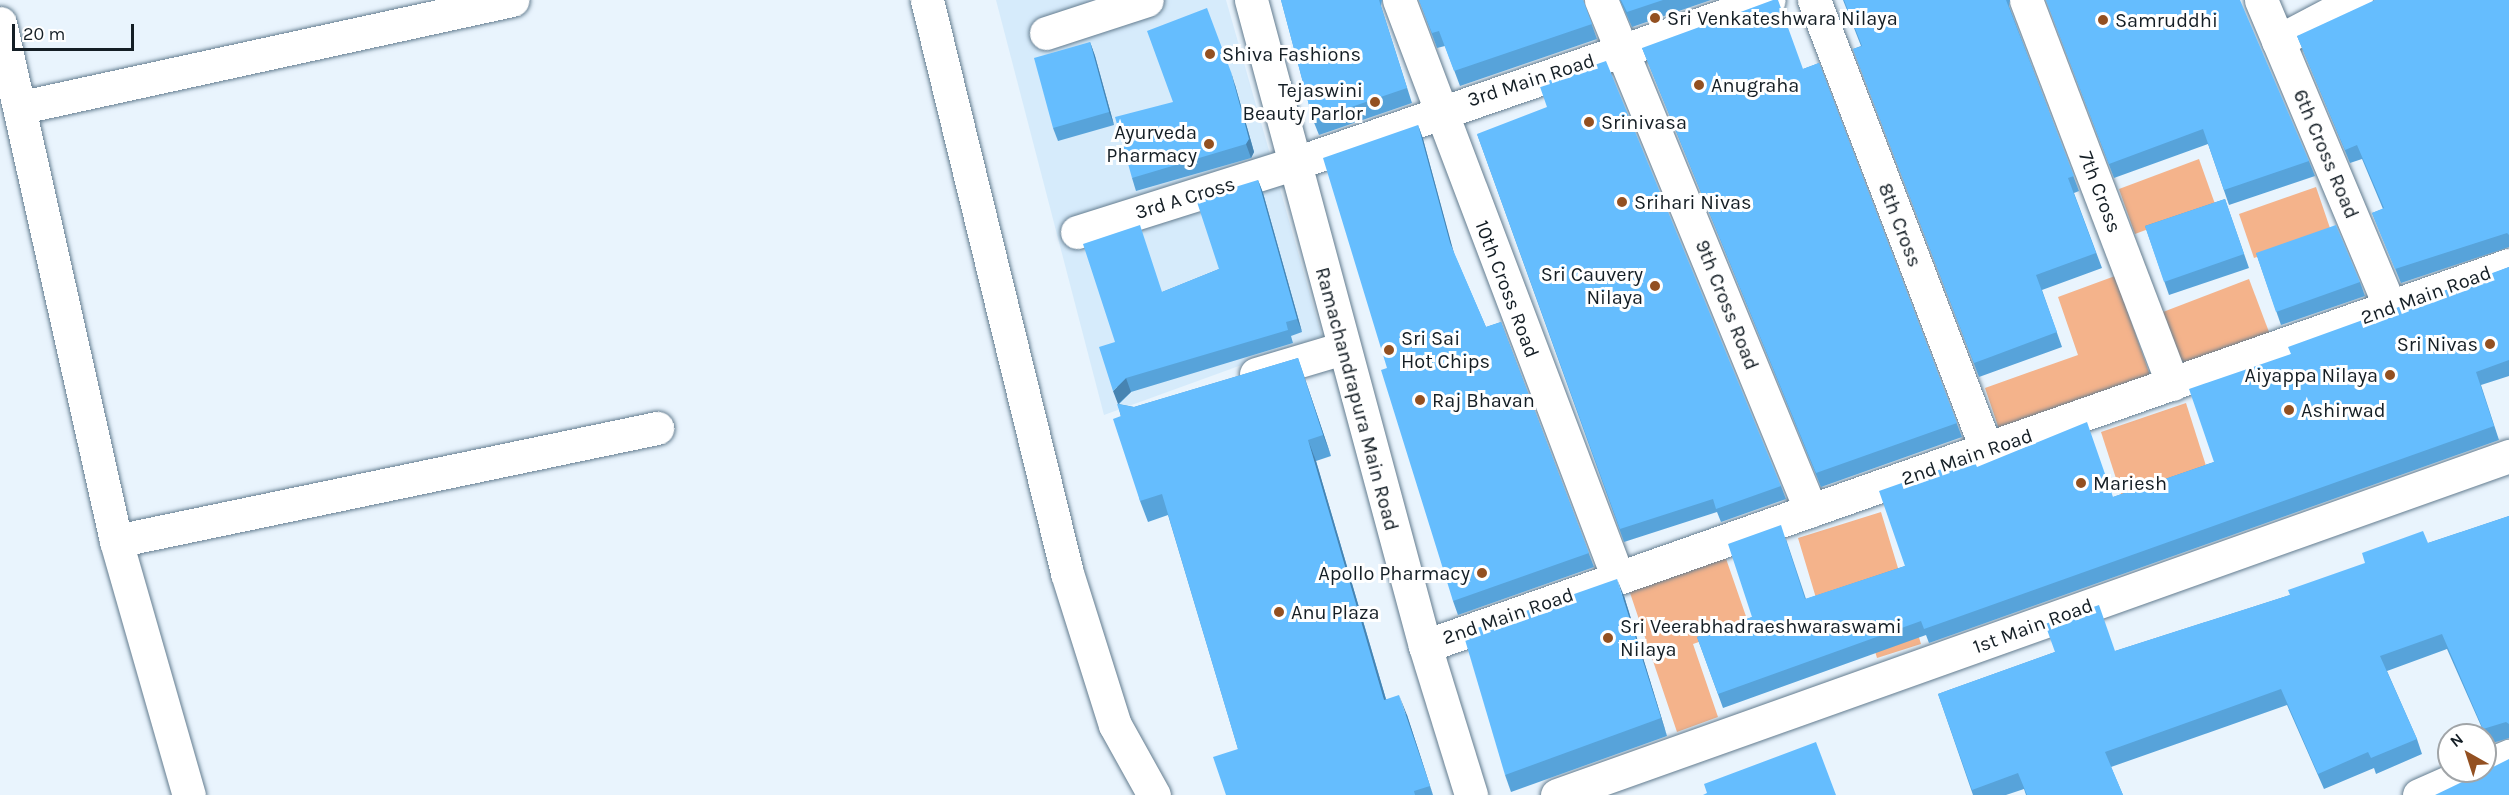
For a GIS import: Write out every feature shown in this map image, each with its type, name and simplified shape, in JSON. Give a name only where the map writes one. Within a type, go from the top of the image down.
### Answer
[{"type":"street","points":[[22,107],[512,0]]},
{"type":"street","points":[[927,0],[1066,573],[1115,725],[1154,795]]},
{"type":"street","points":[[1046,33],[1148,0]]},
{"type":"street","name":"Ramachandrapura Main Road","points":[[1251,0],[1293,164],[1425,646],[1471,795]]},
{"type":"street","name":"10th Cross Road","points":[[1399,0],[1618,578]]},
{"type":"street","name":"9th Cross Road","points":[[1601,0],[1624,49],[1811,511]]},
{"type":"street","name":"3rd Main Road","points":[[1293,164],[1439,110],[1769,0]]},
{"type":"street","name":"8th Cross","points":[[1814,0],[1987,450]]},
{"type":"street","name":"7th Cross","points":[[2026,0],[2173,384]]},
{"type":"street","name":"6th Cross Road","points":[[2260,0],[2391,309]]},
{"type":"street","points":[[2278,41],[2356,0]]},
{"type":"street","points":[[0,23],[22,107],[116,541],[189,795]]},
{"type":"street","name":"3rd A Cross","points":[[1077,232],[1293,164]]},
{"type":"street","name":"2nd Main Road","points":[[1425,646],[2391,309],[2509,265]]},
{"type":"street","points":[[1223,384],[1343,348]]},
{"type":"street","points":[[116,541],[657,428]]},
{"type":"street","name":"1st Main Road","points":[[1557,795],[2509,456]]},
{"type":"street","points":[[2420,795],[2447,783]]},
{"type":"shaded area","points":[[996,0],[1226,0],[1322,336],[1104,415]]},
{"type":"shaded area","points":[[2199,159],[2215,204],[2135,234],[2119,189]]},
{"type":"shaded area","points":[[2316,187],[2331,231],[2254,258],[2239,214]]},
{"type":"shaded area","points":[[2115,276],[2151,378],[2000,432],[1985,388],[2078,355],[2058,297]]},
{"type":"shaded area","points":[[2249,279],[2272,340],[2186,373],[2163,312]]},
{"type":"shaded area","points":[[2186,403],[2208,472],[2123,500],[2101,432]]},
{"type":"shaded area","points":[[1881,512],[1921,644],[1877,658],[1855,585],[1816,598],[1798,538]]},
{"type":"shaded area","points":[[1723,550],[1749,625],[1693,644],[1718,717],[1677,732],[1627,584]]},
{"type":"building","points":[[1281,0],[1379,0],[1407,88],[1313,120]]},
{"type":"building","points":[[1419,0],[1583,0],[1592,24],[1454,71],[1439,31],[1432,33]]},
{"type":"building","points":[[1621,0],[1663,0],[1627,12]]},
{"type":"building","points":[[1778,0],[1803,69],[1819,63],[1957,423],[1816,473],[1642,48]]},
{"type":"building","points":[[1844,0],[2006,0],[2074,176],[2068,178],[2096,253],[2036,275],[2057,332],[1974,363],[1853,49],[1862,46]]},
{"type":"building","points":[[2046,0],[2240,0],[2309,161],[2224,190],[2203,129],[2109,164]]},
{"type":"building","points":[[2375,0],[2509,0],[2509,235],[2507,233],[2395,269],[2372,213],[2384,208],[2357,145],[2345,150],[2297,36]]},
{"type":"building","points":[[1207,8],[1231,72],[1249,139],[1246,144],[1132,178],[1115,117],[1173,102],[1147,31]]},
{"type":"building","points":[[1090,42],[1109,112],[1053,128],[1034,58]]},
{"type":"building","points":[[1606,61],[1781,486],[1716,509],[1713,499],[1620,529],[1477,134],[1547,107],[1539,84]]},
{"type":"building","points":[[1418,125],[1450,243],[1486,327],[1501,322],[1589,553],[1453,601],[1381,370],[1387,368],[1323,158]]},
{"type":"building","points":[[1258,180],[1297,319],[1286,322],[1288,330],[1126,378],[1113,391],[1099,347],[1115,342],[1083,244],[1140,225],[1162,292],[1219,269],[1196,199]]},
{"type":"building","points":[[2225,199],[2244,254],[2164,282],[2145,226]]},
{"type":"building","points":[[2336,225],[2360,282],[2276,312],[2256,253]]},
{"type":"building","points":[[2509,267],[2509,360],[2476,372],[2494,426],[1924,629],[1921,621],[1718,694],[1697,637],[1752,617],[1728,544],[1781,525],[1805,599],[1905,566],[1879,491],[1973,458],[1977,467],[2087,422],[2113,497],[2214,462],[2189,389],[2291,354],[2288,347]]},
{"type":"building","points":[[1298,358],[1323,435],[1308,440],[1384,700],[1399,695],[1430,786],[1414,791],[1415,795],[1226,795],[1213,757],[1238,749],[1162,494],[1140,501],[1113,419],[1121,416],[1117,404],[1134,407]]},
{"type":"building","points":[[2509,516],[2509,724],[2506,722],[2497,725],[2480,723],[2442,634],[2380,656],[2417,739],[2371,758],[2368,752],[2318,774],[2281,689],[2105,752],[2123,795],[2027,795],[2018,773],[1972,790],[1938,694],[2055,652],[2045,624],[2099,605],[2115,651],[2290,595],[2288,590],[2365,563],[2362,553],[2423,531],[2428,543]]},
{"type":"building","points":[[1617,579],[1661,718],[1505,775],[1463,633]]},
{"type":"building","points":[[1816,742],[1836,795],[1703,795],[1707,793],[1704,784]]},
{"type":"building","points":[[2509,759],[2509,795],[2435,795],[2460,783],[2497,783],[2497,765]]},
{"type":"place","name":"Sri Venkateshwara Nilaya","points":[[1655,18]]},
{"type":"place","name":"Samruddhi","points":[[2103,20]]},
{"type":"place","name":"Shiva Fashions","points":[[1210,54]]},
{"type":"place","name":"Anugraha","points":[[1699,85]]},
{"type":"place","name":"Tejaswini Beauty Parlor","points":[[1375,102]]},
{"type":"place","name":"Srinivasa","points":[[1589,122]]},
{"type":"place","name":"Ayurveda Pharmacy","points":[[1209,144]]},
{"type":"place","name":"Srihari Nivas","points":[[1622,202]]},
{"type":"place","name":"Sri Cauvery Nilaya","points":[[1655,286]]},
{"type":"place","name":"Sri Nivas","points":[[2490,344]]},
{"type":"place","name":"Sri Sai Hot Chips","points":[[1389,350]]},
{"type":"place","name":"Aiyappa Nilaya","points":[[2390,375]]},
{"type":"place","name":"Raj Bhavan","points":[[1420,400]]},
{"type":"place","name":"Ashirwad","points":[[2289,410]]},
{"type":"place","name":"Mariesh","points":[[2081,483]]},
{"type":"place","name":"Apollo Pharmacy","points":[[1482,573]]},
{"type":"place","name":"Anu Plaza","points":[[1279,612]]},
{"type":"place","name":"Sri Veerabhadraeshwaraswami Nilaya","points":[[1608,638]]}]
